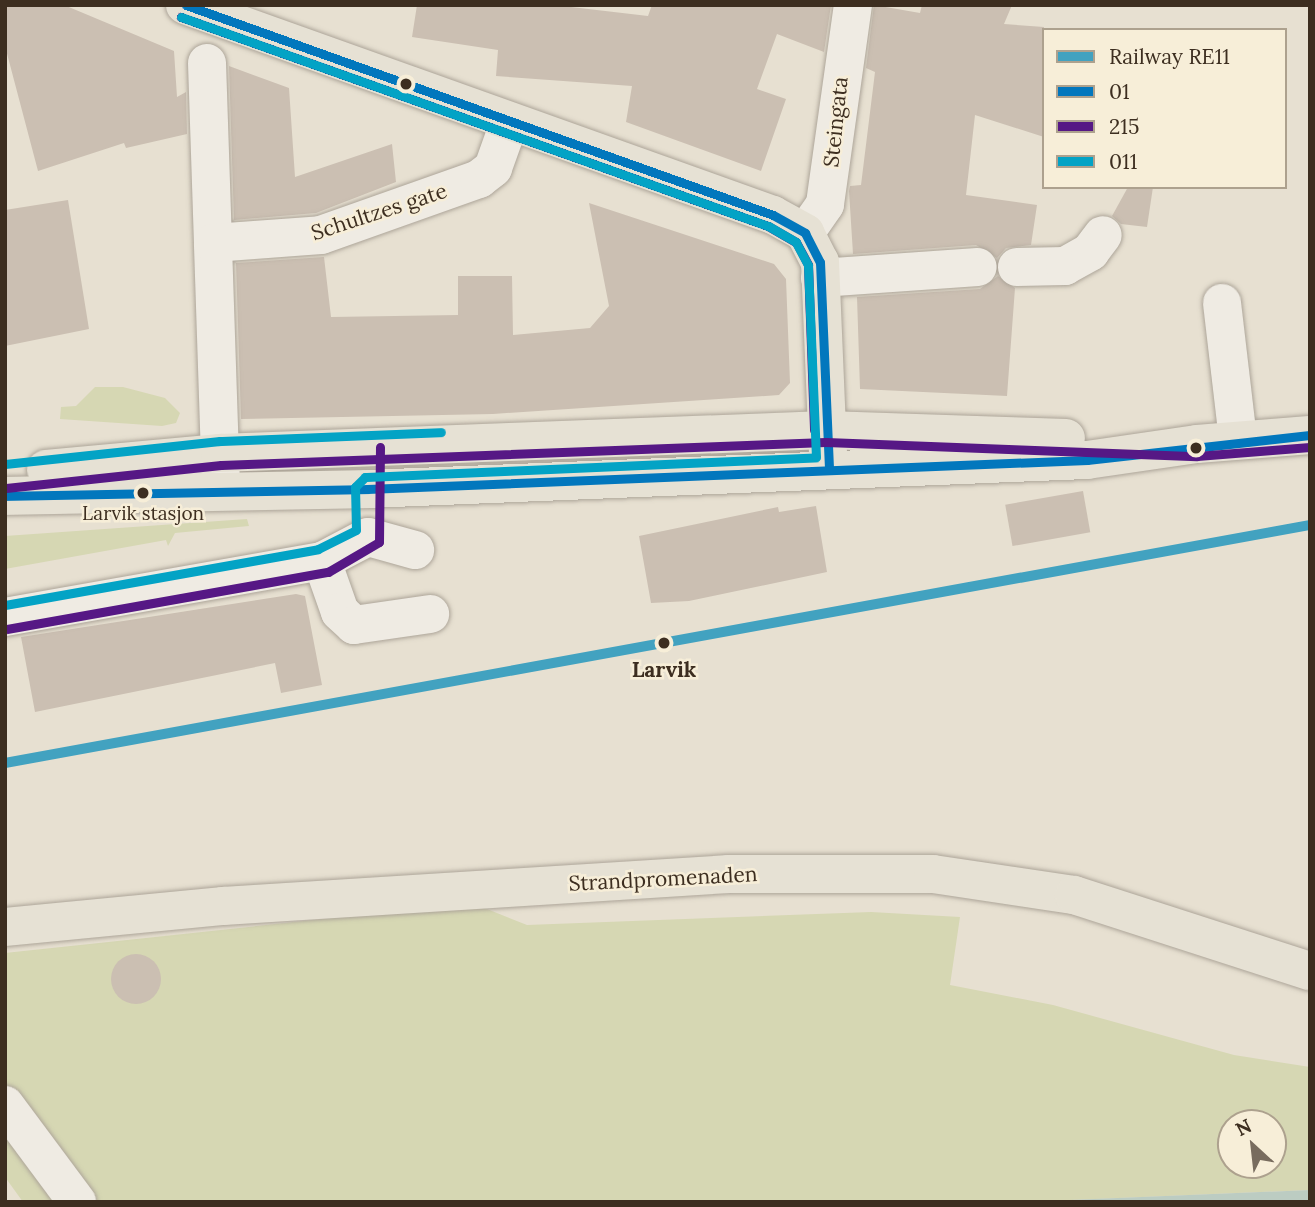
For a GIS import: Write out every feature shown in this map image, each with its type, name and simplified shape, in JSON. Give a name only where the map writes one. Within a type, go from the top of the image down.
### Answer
[{"type":"main road","points":[[208,9],[509,123],[773,215],[805,233],[820,262],[829,469]]},
{"type":"main road","points":[[5,496],[221,471],[368,447],[826,430],[1197,444]]},
{"type":"main road","points":[[5,475],[221,471],[367,489],[1087,460],[1197,444],[1310,435]]},
{"type":"main road","name":"Strandpromenaden","points":[[5,927],[223,906],[729,874],[933,874],[1074,895],[1310,971]]},
{"type":"street","name":"Steingata","points":[[805,233],[825,204],[846,7]]},
{"type":"street","points":[[207,64],[221,471]]},
{"type":"street","name":"Schultzes gate","points":[[213,243],[321,235],[479,179],[493,168],[509,123]]},
{"type":"street","points":[[1017,267],[1065,266],[1090,252],[1103,235]]},
{"type":"street","points":[[820,278],[978,267]]},
{"type":"street","points":[[1223,303],[1238,440]]},
{"type":"street","points":[[368,447],[368,537]]},
{"type":"street","points":[[5,617],[322,561],[368,537],[415,550]]},
{"type":"street","points":[[5,591],[167,561],[185,563],[206,580]]},
{"type":"street","points":[[322,561],[329,592],[354,625],[430,614]]},
{"type":"street","points":[[5,630],[240,588],[274,569]]},
{"type":"street","points":[[5,1105],[77,1202]]},
{"type":"green space","points":[[95,387],[123,387],[165,398],[180,413],[176,423],[162,426],[60,419],[61,407],[76,406]]},
{"type":"green space","points":[[247,519],[249,526],[175,533],[168,546],[166,540],[5,569],[5,536]]},
{"type":"green space","points":[[472,903],[527,925],[871,912],[960,917],[950,985],[1053,1005],[1234,1055],[1310,1067],[1310,1190],[1025,1202],[23,1202],[5,1177],[5,953]]},
{"type":"shaded area","points":[[1310,1190],[1310,1202],[1022,1202]]},
{"type":"building","points":[[5,5],[64,5],[174,51],[177,97],[186,92],[187,134],[126,148],[124,143],[38,171],[5,46]]},
{"type":"building","points":[[417,5],[554,5],[648,16],[652,5],[831,5],[824,52],[777,34],[757,89],[786,99],[761,171],[626,122],[632,86],[496,76],[498,50],[412,37]]},
{"type":"building","points":[[874,5],[920,13],[922,5],[1012,5],[1004,24],[1044,27],[1042,136],[975,115],[966,195],[1037,205],[1031,245],[1006,248],[997,258],[976,245],[853,254],[849,191],[850,186],[861,185],[875,72],[866,68]]},
{"type":"building","points":[[229,66],[289,88],[295,177],[392,144],[396,182],[316,213],[234,220]]},
{"type":"building","points":[[1127,189],[1153,189],[1147,227],[1121,224],[1112,216]]},
{"type":"building","points":[[68,200],[89,329],[5,346],[5,210]]},
{"type":"building","points":[[589,203],[774,264],[786,279],[790,383],[779,395],[493,414],[241,419],[236,263],[324,257],[331,317],[458,315],[458,276],[512,276],[513,335],[590,328],[609,306]]},
{"type":"building","points":[[998,276],[1015,288],[1007,396],[860,389],[857,297],[980,289]]},
{"type":"building","points":[[1083,491],[1090,532],[1012,546],[1005,505]]},
{"type":"building","points":[[816,506],[827,572],[689,601],[651,603],[639,536],[778,507],[779,512]]},
{"type":"building","points":[[296,594],[305,596],[322,685],[281,693],[275,663],[35,712],[21,637]]},
{"type":"building","points":[[136,954],[154,961],[161,979],[154,997],[136,1004],[118,997],[111,979],[118,961]]},
{"type":"rail line","name":"RE11","points":[[5,763],[1310,525]]},
{"type":"transit line","name":"01","points":[[186,5],[773,215],[805,233],[820,262],[829,469]]},
{"type":"transit line","name":"215","points":[[181,17],[768,226],[796,242],[808,265],[814,430]]},
{"type":"transit line","name":"011","points":[[5,605],[318,549],[356,530],[355,487],[365,477],[816,457],[808,265],[796,242],[768,226],[181,17]]},
{"type":"transit line","name":"011","points":[[5,464],[220,441],[441,432]]},
{"type":"transit line","name":"01","points":[[5,496],[367,489],[1087,460],[1310,435]]},
{"type":"transit line","name":"215","points":[[6,488],[221,465],[826,442],[1197,456],[1310,447]]},
{"type":"transit line","name":"215","points":[[7,629],[328,572],[379,542],[380,447]]},
{"type":"place","name":"Larvik stasjon","points":[[143,493]]},
{"type":"place","name":"Larvik","points":[[664,643]]}]
